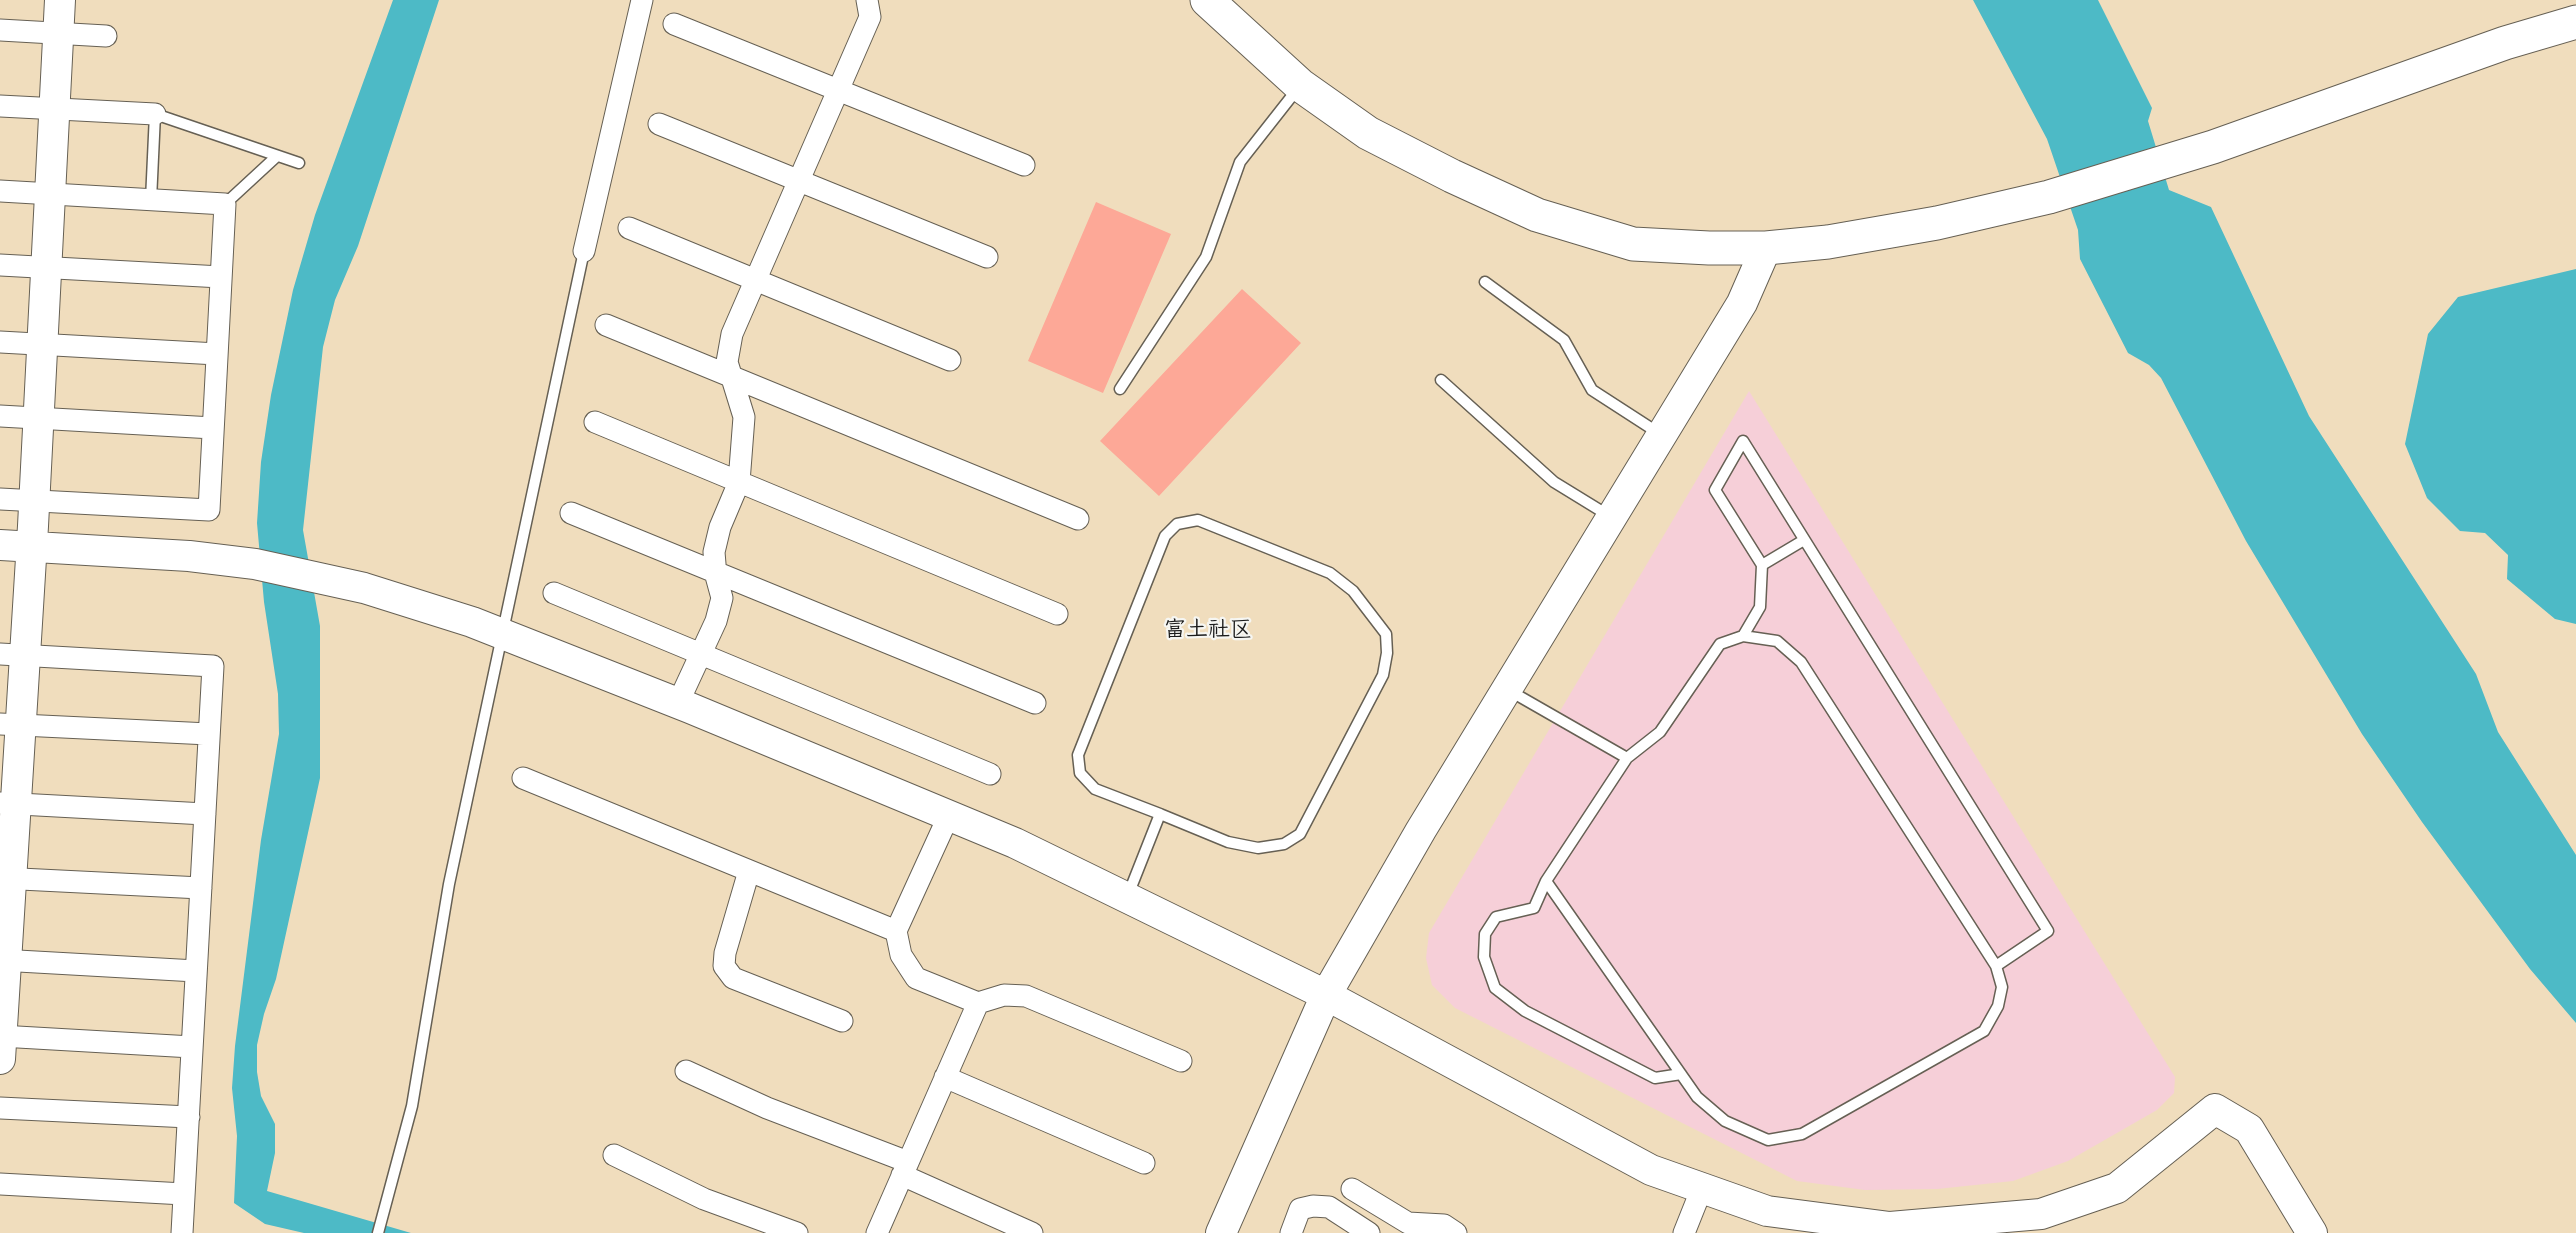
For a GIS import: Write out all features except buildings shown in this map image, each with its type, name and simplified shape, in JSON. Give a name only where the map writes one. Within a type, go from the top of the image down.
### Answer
[{"type":"main road","points":[[0,1044],[12,655],[32,547],[60,0]]},
{"type":"main road","points":[[1207,0],[1300,85],[1368,133],[1452,176],[1537,215],[1633,244],[1766,248],[1828,242],[1937,223],[2049,197],[2213,147],[2505,43],[2576,22]]},
{"type":"main road","points":[[1221,1233],[1326,995],[1421,830],[1742,303],[1766,248]]},
{"type":"main road","points":[[0,545],[189,556],[255,564],[320,577],[422,605],[503,634],[678,703],[1015,843],[1326,995],[1651,1170],[1767,1211],[1890,1227],[2042,1214],[2117,1188],[2215,1109],[2249,1129],[2312,1233]]},
{"type":"street","points":[[584,251],[642,0]]},
{"type":"street","points":[[678,703],[716,621],[722,598],[715,572],[714,552],[720,527],[739,482],[744,417],[727,362],[732,333],[870,17],[867,0]]},
{"type":"street","points":[[674,24],[1024,165]]},
{"type":"street","points":[[0,30],[106,36]]},
{"type":"street","points":[[0,106],[154,114]]},
{"type":"street","points":[[659,124],[987,257]]},
{"type":"street","points":[[0,190],[225,204],[209,510],[0,499]]},
{"type":"street","points":[[629,228],[950,360]]},
{"type":"street","points":[[0,265],[221,277]]},
{"type":"street","points":[[606,325],[1078,519]]},
{"type":"street","points":[[0,342],[217,354]]},
{"type":"street","points":[[0,416],[213,428]]},
{"type":"street","points":[[595,422],[1057,614]]},
{"type":"street","points":[[571,513],[1035,703]]},
{"type":"street","points":[[554,593],[990,774]]},
{"type":"street","points":[[12,655],[213,666],[182,1233]]},
{"type":"street","points":[[10,724],[209,734]]},
{"type":"street","points":[[523,778],[896,931]]},
{"type":"street","points":[[8,803],[205,814]]},
{"type":"street","points":[[949,815],[896,931],[901,956],[916,978],[978,1003],[1004,995],[1026,996],[1181,1060]]},
{"type":"street","points":[[749,871],[725,953],[724,966],[733,978],[842,1021]]},
{"type":"street","points":[[5,878],[201,888]]},
{"type":"street","points":[[3,960],[196,970]]},
{"type":"street","points":[[876,1233],[978,1003]]},
{"type":"street","points":[[0,1044],[192,1047]]},
{"type":"street","points":[[686,1071],[905,1168],[1032,1233]]},
{"type":"street","points":[[945,1077],[1144,1163]]},
{"type":"street","points":[[0,1108],[189,1117]]},
{"type":"street","points":[[614,1155],[704,1199],[797,1233]]},
{"type":"street","points":[[0,1184],[184,1194]]},
{"type":"street","points":[[1684,1233],[1702,1188]]},
{"type":"street","points":[[1352,1189],[1408,1222],[1444,1225],[1456,1233]]},
{"type":"street","points":[[1291,1233],[1300,1209],[1312,1206],[1329,1207],[1370,1233]]},
{"type":"lane","points":[[1120,388],[1206,257],[1240,162],[1300,85]]},
{"type":"lane","points":[[151,200],[154,114],[299,163]]},
{"type":"lane","points":[[225,204],[277,156]]},
{"type":"lane","points":[[380,1228],[412,1106],[447,895],[584,251]]},
{"type":"lane","points":[[1485,282],[1564,340],[1592,390],[1661,435]]},
{"type":"lane","points":[[1441,380],[1554,482],[1611,517]]},
{"type":"lane","points":[[1743,636],[1760,607],[1762,565],[1714,490],[1743,441],[2048,931],[1996,966]]},
{"type":"lane","points":[[1198,520],[1330,573],[1353,591],[1386,634],[1387,652],[1383,675],[1300,834],[1284,844],[1258,848],[1228,842],[1160,814],[1095,789],[1080,773],[1078,755],[1165,536],[1177,524],[1198,520]]},
{"type":"lane","points":[[1762,565],[1804,540]]},
{"type":"lane","points":[[1546,881],[1681,1074],[1697,1097],[1725,1121],[1768,1140],[1803,1134],[1984,1031],[1998,1006],[2002,987],[1996,966],[1801,662],[1777,641],[1743,636],[1720,644],[1660,732],[1628,758],[1546,881],[1534,908],[1496,917],[1485,934],[1484,957],[1495,988],[1525,1011],[1655,1078],[1681,1074]]},
{"type":"lane","points":[[1507,689],[1628,758]]},
{"type":"lane","points":[[1127,898],[1160,814]]},
{"type":"shaded area","points":[[1749,391],[2175,1077],[2174,1093],[2157,1110],[2068,1161],[2013,1181],[1937,1189],[1865,1190],[1797,1181],[1455,1008],[1432,985],[1426,958],[1429,933]]},
{"type":"water","points":[[393,0],[439,0],[358,246],[335,300],[323,347],[303,530],[320,626],[320,778],[276,979],[264,1014],[257,1045],[257,1072],[261,1096],[275,1124],[275,1153],[267,1191],[411,1233],[304,1233],[265,1224],[234,1203],[237,1136],[232,1088],[235,1046],[261,840],[279,734],[278,694],[264,602],[257,523],[261,462],[271,395],[293,290],[315,215]]},
{"type":"water","points":[[1973,0],[2098,0],[2152,108],[2148,121],[2169,190],[2211,207],[2309,416],[2476,674],[2498,732],[2576,855],[2576,1023],[2530,969],[2422,822],[2362,734],[2246,541],[2161,378],[2149,365],[2128,353],[2080,259],[2078,230],[2047,139]]},
{"type":"water","points":[[2576,269],[2576,624],[2555,619],[2507,579],[2508,555],[2485,533],[2460,531],[2427,498],[2405,444],[2428,334],[2458,297]]},
{"type":"district","name":"富土社区","points":[[1208,632]]}]
